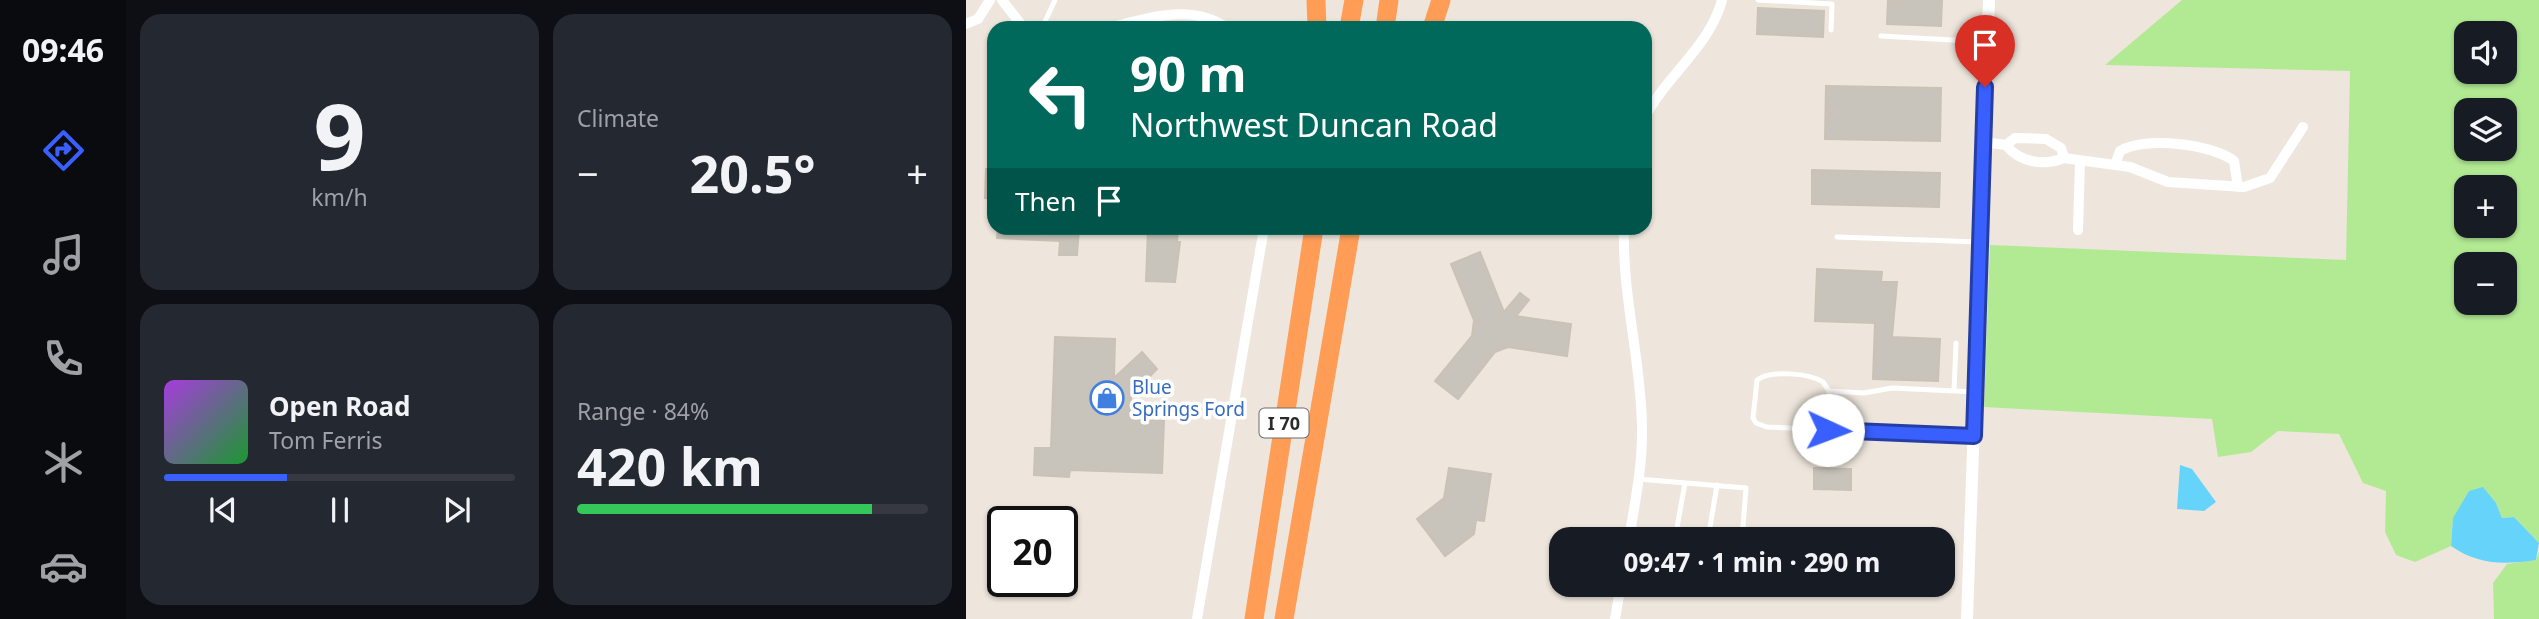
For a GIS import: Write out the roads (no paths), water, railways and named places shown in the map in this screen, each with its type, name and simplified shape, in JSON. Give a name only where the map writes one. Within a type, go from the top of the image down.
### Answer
[{"type":"highway","points":[[1317,0],[1317,21]]},
{"type":"highway","points":[[1350,21],[1354,0]]},
{"type":"highway","points":[[1386,21],[1390,0]]},
{"type":"highway","points":[[1434,21],[1441,0]]},
{"type":"highway","name":"I 70","points":[[1254,619],[1312,235]]},
{"type":"highway","name":"I 70","points":[[1284,619],[1350,235]]},
{"type":"street","points":[[966,24],[978,19],[990,0]]},
{"type":"street","points":[[1002,0],[1018,21]]},
{"type":"street","points":[[1652,106],[1667,81],[1692,54],[1722,0]]},
{"type":"street","points":[[1967,619],[1989,0]]},
{"type":"street","points":[[1136,21],[1166,13],[1213,18],[1217,21]]},
{"type":"street","points":[[1983,142],[2006,145],[2014,155],[2031,161],[2053,162],[2064,158],[2130,167],[2168,182],[2238,187],[2259,184],[2270,178],[2303,127]]},
{"type":"street","points":[[2006,145],[2015,138],[2046,139],[2061,149],[2064,158]]},
{"type":"street","points":[[2115,165],[2120,150],[2143,143],[2216,149],[2234,161],[2238,187]]},
{"type":"street","points":[[2078,230],[2080,161]]},
{"type":"street","points":[[1197,619],[1263,235]]},
{"type":"street","points":[[1624,235],[1625,280],[1640,390],[1642,426],[1639,479],[1631,527]]},
{"type":"street","points":[[1615,619],[1619,597]]},
{"type":"lane","points":[[1045,21],[1055,0]]},
{"type":"lane","points":[[1758,0],[1832,4],[1830,30]]},
{"type":"lane","points":[[1881,36],[1987,42]]},
{"type":"lane","points":[[1838,237],[1980,242]]},
{"type":"lane","points":[[1954,391],[1956,343]]},
{"type":"lane","points":[[1828,430],[1829,391],[1824,382],[1807,377],[1764,375],[1755,386],[1754,418],[1756,423],[1768,427],[1828,430],[1974,436]]},
{"type":"lane","points":[[1829,391],[1864,393],[1892,387],[1976,392]]},
{"type":"lane","points":[[1639,479],[1746,488],[1743,527]]},
{"type":"lane","points":[[1677,527],[1685,483]]},
{"type":"lane","points":[[1710,527],[1717,485]]},
{"type":"water","points":[[2180,465],[2192,469],[2216,502],[2204,511],[2177,509]]},
{"type":"water","points":[[2483,487],[2496,503],[2502,518],[2514,517],[2539,543],[2536,560],[2492,562],[2471,557],[2451,546],[2453,518],[2469,491]]},
{"type":"place","name":"Blue Springs Ford","points":[[1107,398]]}]
